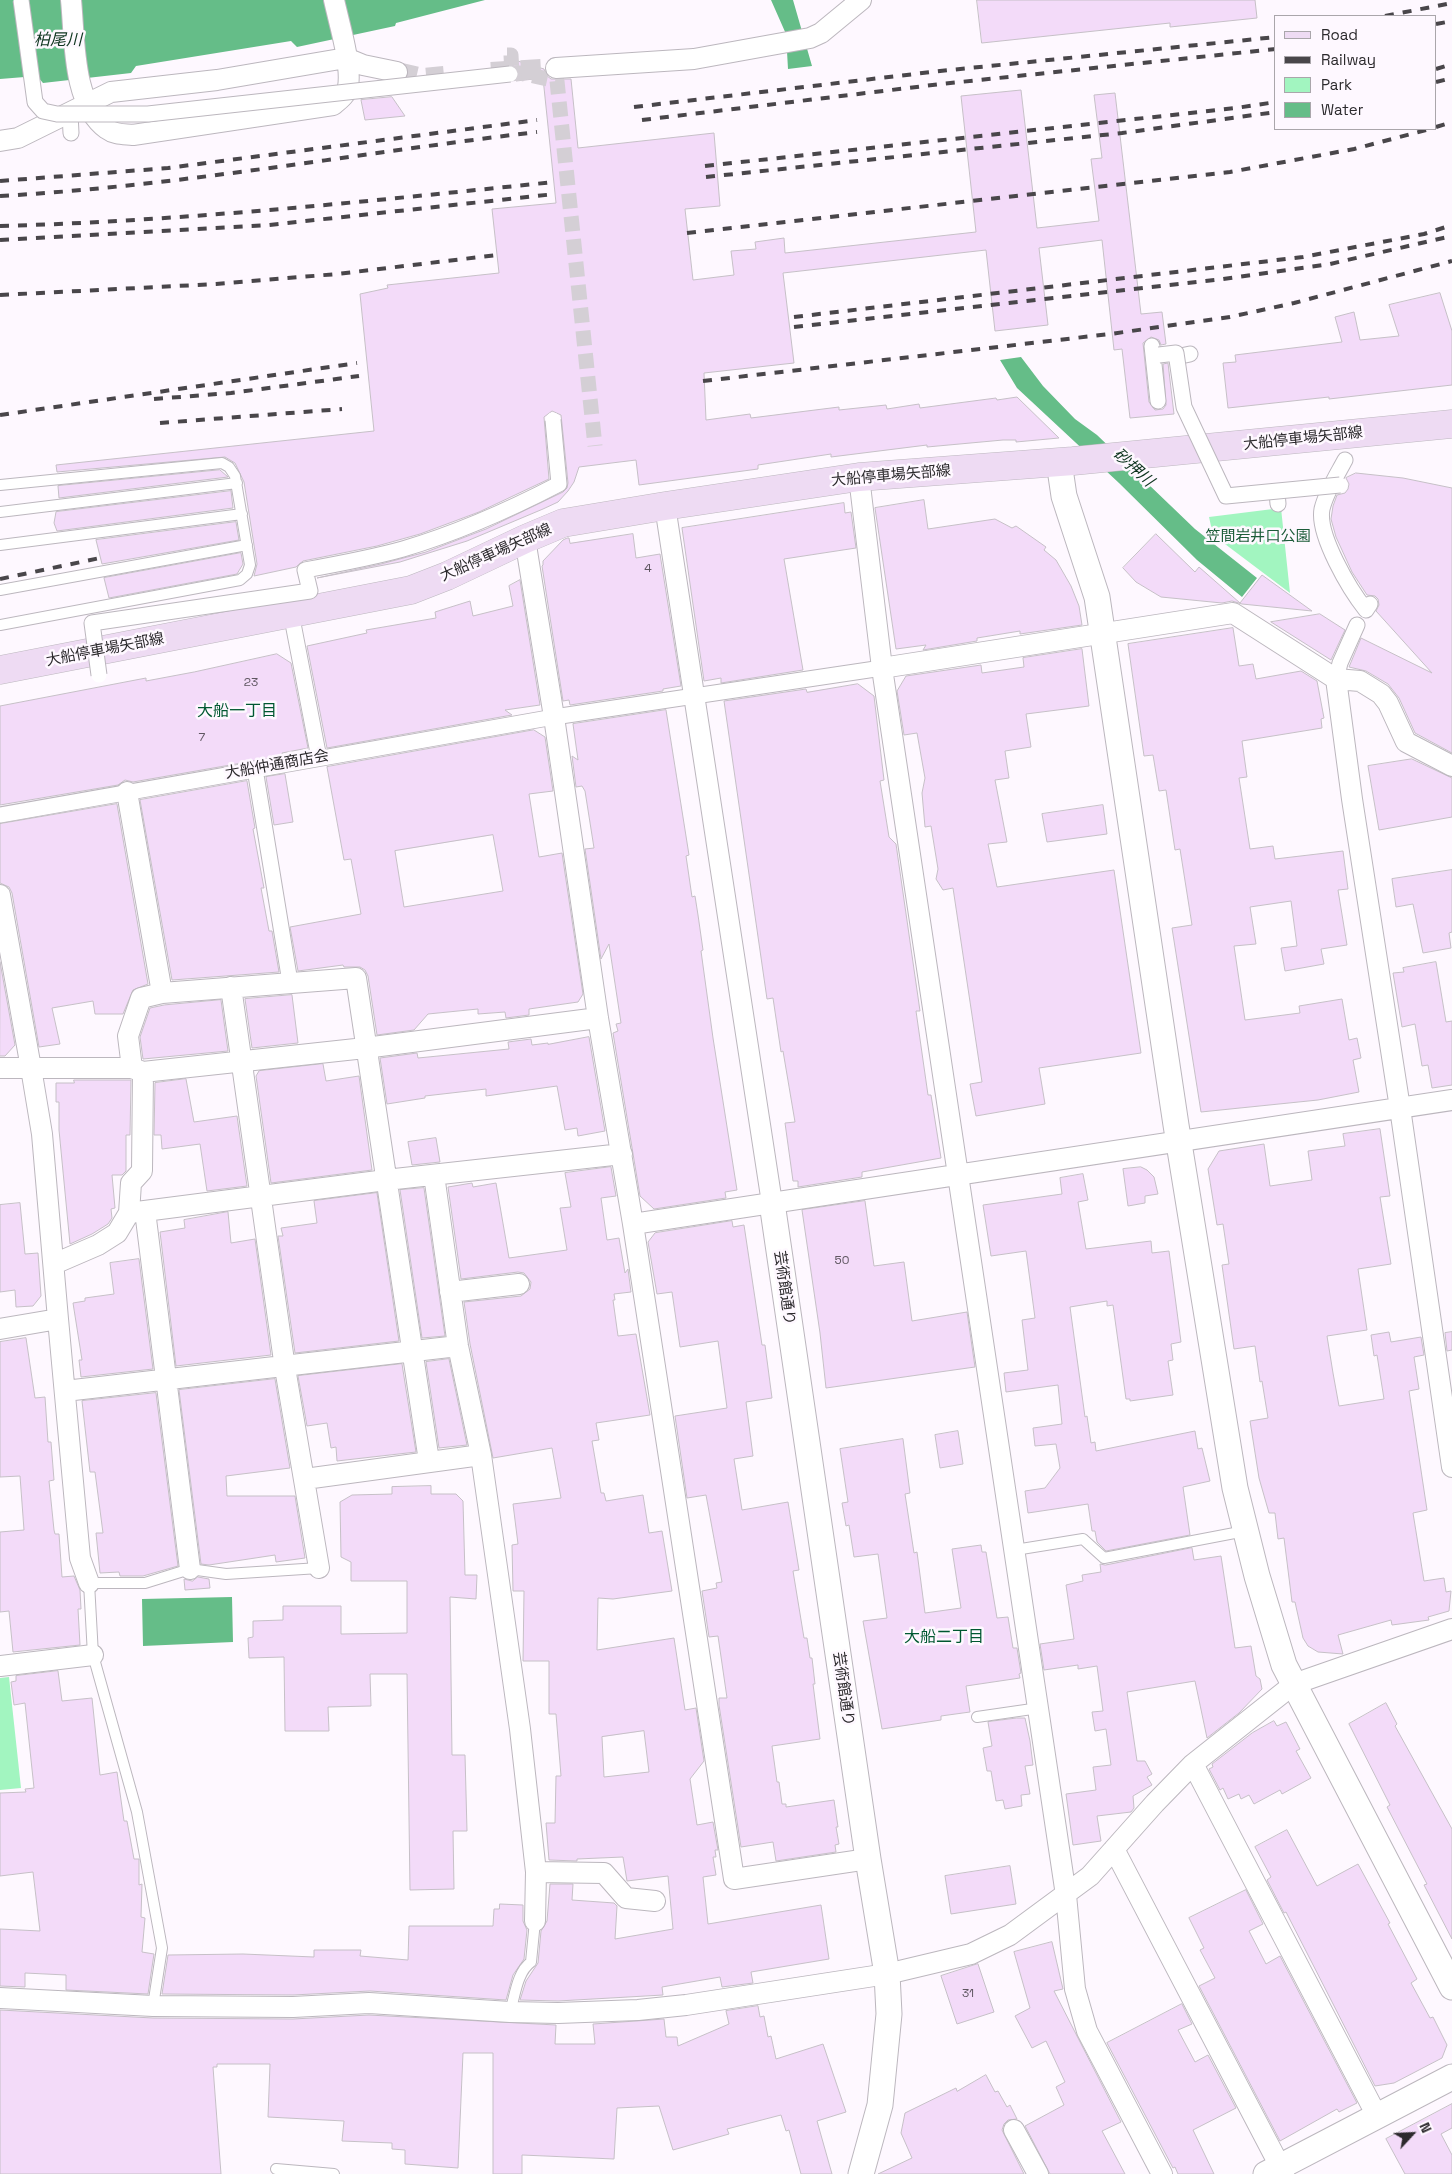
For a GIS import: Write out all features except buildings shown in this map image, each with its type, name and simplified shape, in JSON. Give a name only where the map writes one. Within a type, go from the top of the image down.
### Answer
[{"type":"main road","name":"大船停車場矢部線","points":[[0,670],[411,590],[447,576],[563,523],[859,477],[1088,460],[1452,424]]},
{"type":"street","points":[[21,0],[35,102],[43,111],[70,114],[148,114],[510,74]]},
{"type":"street","points":[[71,0],[80,81],[87,103],[96,118],[108,130],[118,134],[133,135],[325,107],[341,99],[348,89],[345,54],[334,0]]},
{"type":"street","points":[[556,68],[694,58],[784,44],[810,38],[821,33],[861,0]]},
{"type":"street","points":[[0,141],[18,138],[111,92],[217,80],[345,54],[363,65],[397,72]]},
{"type":"street","points":[[70,114],[71,133]]},
{"type":"street","points":[[1154,402],[1152,349],[1183,356],[1184,407],[1226,496],[1277,498],[1340,485]]},
{"type":"street","points":[[99,675],[92,623],[310,591],[305,570],[404,549],[519,505],[559,484],[553,420]]},
{"type":"street","points":[[1345,460],[1322,510],[1323,524],[1329,544],[1352,593],[1366,610],[1370,604]]},
{"type":"street","points":[[1058,462],[1064,496],[1094,584],[1235,1488],[1257,1576],[1284,1665],[1452,1987]]},
{"type":"street","points":[[859,477],[882,668],[1066,1895],[1076,1989],[1087,2031],[1162,2174]]},
{"type":"street","points":[[665,506],[772,1203]]},
{"type":"street","points":[[525,539],[554,717],[598,1018],[622,1154],[734,1880],[868,1858]]},
{"type":"street","points":[[291,613],[319,758]]},
{"type":"street","points":[[882,668],[1103,635],[1233,613],[1382,694],[1406,742],[1452,766]]},
{"type":"street","points":[[1355,629],[1338,671],[1352,799],[1400,1108],[1452,1467]]},
{"type":"street","name":"大船仲通商店会","points":[[0,815],[554,717],[882,668]]},
{"type":"street","points":[[255,769],[290,982]]},
{"type":"street","points":[[127,792],[162,993]]},
{"type":"street","points":[[0,896],[42,1134],[80,1558],[89,1583]]},
{"type":"street","points":[[190,1569],[166,1380],[131,1183],[142,1171],[137,1070],[128,1036],[141,998],[162,993],[356,978],[365,1048],[429,1461]]},
{"type":"street","points":[[231,987],[285,1368],[319,1568]]},
{"type":"street","points":[[0,1068],[137,1070],[365,1048],[598,1018]]},
{"type":"street","points":[[633,1224],[1452,1100]]},
{"type":"street","points":[[54,1264],[98,1245],[117,1233],[137,1212],[260,1198],[386,1180],[622,1154]]},
{"type":"street","points":[[434,1175],[458,1346],[481,1455],[520,1729],[536,1872],[535,1921]]},
{"type":"street","name":"芸術館通り","points":[[772,1203],[868,1858],[887,1974],[889,2014],[880,2105],[861,2174]]},
{"type":"street","points":[[450,1292],[519,1284]]},
{"type":"street","points":[[0,1329],[58,1319]]},
{"type":"street","points":[[66,1391],[285,1368],[458,1346]]},
{"type":"street","points":[[305,1479],[481,1455]]},
{"type":"street","points":[[0,1998],[153,2006],[293,2007],[370,2003],[510,2012],[558,2013],[638,2010],[686,2005],[887,1974],[971,1954],[1010,1935],[1090,1876],[1155,1803],[1193,1764],[1294,1684],[1452,1628]]},
{"type":"street","points":[[0,1666],[93,1655]]},
{"type":"street","points":[[1193,1764],[1377,2116]]},
{"type":"street","points":[[1114,1849],[1277,2172],[1377,2116],[1452,2077]]},
{"type":"street","points":[[536,1872],[604,1873],[626,1898],[655,1901]]},
{"type":"street","points":[[1014,2130],[1038,2174]]},
{"type":"lane","points":[[0,485],[222,463],[232,472],[237,483],[250,565],[247,574],[240,580],[0,625]]},
{"type":"lane","points":[[0,512],[237,483]]},
{"type":"lane","points":[[0,545],[242,514]]},
{"type":"lane","points":[[0,590],[247,545]]},
{"type":"lane","points":[[1015,1550],[1083,1539],[1104,1558],[1246,1531]]},
{"type":"lane","points":[[153,2006],[162,1948],[137,1812],[93,1655],[89,1583],[146,1583],[190,1569],[226,1574],[319,1568]]},
{"type":"lane","points":[[977,1717],[1038,1708]]},
{"type":"lane","points":[[510,2012],[524,1966],[531,1962],[535,1921]]},
{"type":"lane","points":[[276,2169],[334,2174]]},
{"type":"green space","name":"笠間岩井口公園","points":[[1281,508],[1290,593],[1213,535],[1209,517]]},
{"type":"green space","points":[[9,1677],[21,1788],[0,1790],[0,1678]]},
{"type":"water","name":"柏尾川","points":[[0,0],[485,0],[396,23],[395,26],[297,47],[291,41],[136,66],[131,73],[43,83],[37,76],[0,79]]},
{"type":"water","points":[[771,0],[793,0],[812,66],[788,69],[786,34]]},
{"type":"water","name":"砂押川","points":[[1021,357],[1043,386],[1075,419],[1097,435],[1195,529],[1257,578],[1242,597],[1197,560],[1119,483],[1017,388],[1000,360]]},
{"type":"water","points":[[232,1597],[233,1642],[143,1646],[142,1599]]},
{"type":"tunnel","points":[[507,55],[511,55],[512,74]]},
{"type":"tunnel","points":[[491,72],[556,68]]},
{"type":"tunnel","points":[[397,72],[423,78],[444,76]]},
{"type":"tunnel","points":[[510,74],[520,73],[557,81],[595,446]]},
{"type":"railway","points":[[1390,15],[1452,3]]},
{"type":"railway","points":[[1437,24],[1452,21]]},
{"type":"railway","points":[[634,107],[940,71],[1274,37]]},
{"type":"railway","points":[[642,120],[941,84],[1274,49]]},
{"type":"railway","points":[[1437,69],[1452,64]]},
{"type":"railway","points":[[1437,82],[1452,78]]},
{"type":"railway","points":[[705,166],[1274,102]]},
{"type":"railway","points":[[706,177],[1122,133],[1274,112]]},
{"type":"railway","points":[[0,181],[168,168],[537,120]]},
{"type":"railway","points":[[1437,127],[1452,122]]},
{"type":"railway","points":[[687,233],[1230,172],[1354,149],[1426,130]]},
{"type":"railway","points":[[0,196],[135,185],[537,132]]},
{"type":"railway","points":[[0,226],[208,215],[554,182]]},
{"type":"railway","points":[[0,240],[269,225],[555,194]]},
{"type":"railway","points":[[794,317],[1303,257],[1424,234],[1452,225]]},
{"type":"railway","points":[[794,327],[1223,279],[1330,264],[1452,236]]},
{"type":"railway","points":[[0,295],[216,284],[337,274],[497,255]]},
{"type":"railway","points":[[703,381],[1110,334],[1230,317],[1294,303],[1452,261]]},
{"type":"railway","points":[[0,415],[357,363]]},
{"type":"railway","points":[[154,399],[231,393],[359,376]]},
{"type":"railway","points":[[160,423],[342,409]]},
{"type":"railway","points":[[0,579],[100,558]]},
{"type":"district","name":"大船一丁目","points":[[237,712]]},
{"type":"district","name":"大船二丁目","points":[[944,1638]]}]
